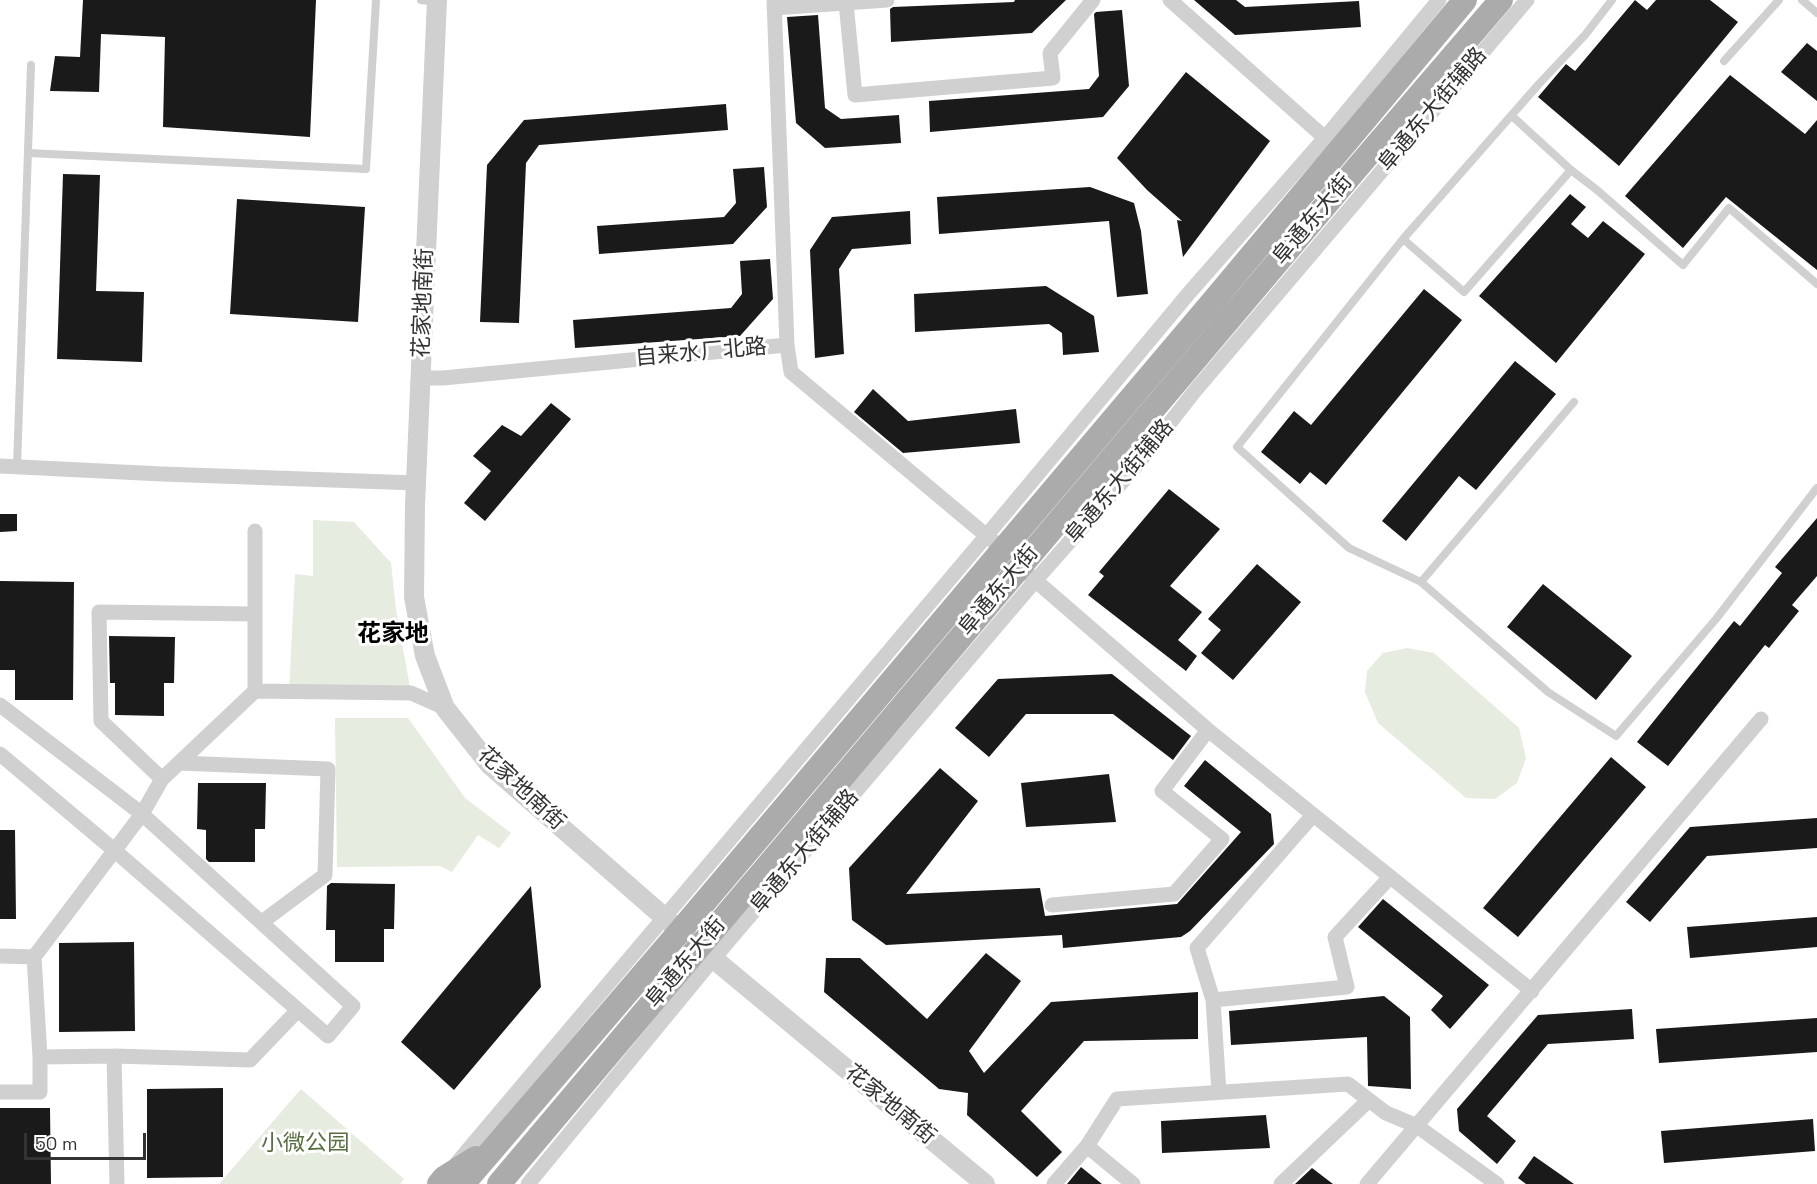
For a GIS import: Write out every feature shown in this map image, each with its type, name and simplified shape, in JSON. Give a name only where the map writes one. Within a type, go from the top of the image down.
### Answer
[{"type":"main road","name":"阜通东大街","points":[[499,1184],[707,952],[1333,143],[1465,0]]},
{"type":"main road","name":"阜通东大街","points":[[449,1182],[494,1147],[673,924],[1011,558],[1501,0]]},
{"type":"street","points":[[787,345],[774,4],[887,0]]},
{"type":"street","points":[[846,3],[855,95],[1053,78],[1050,53],[1093,0]]},
{"type":"street","points":[[1170,0],[1333,143],[1439,0]]},
{"type":"street","name":"阜通东大街辅路","points":[[1011,558],[1137,465],[1194,392],[1527,0]]},
{"type":"street","name":"花家地南街","points":[[431,1],[414,597],[425,656],[445,708],[490,765],[673,924],[985,1184]]},
{"type":"street","name":"自来水厂北路","points":[[421,378],[455,377],[787,345],[791,372],[1011,558],[1208,730],[1532,991]]},
{"type":"street","points":[[0,466],[416,483]]},
{"type":"street","points":[[255,531],[255,691]]},
{"type":"street","points":[[162,779],[101,721],[99,612],[255,614]]},
{"type":"street","points":[[0,1092],[40,1092],[34,957],[142,814],[162,779],[255,691],[411,693],[445,708]]},
{"type":"street","points":[[0,705],[142,814],[353,1006],[328,1036],[0,754]]},
{"type":"street","points":[[1367,1184],[1761,719]]},
{"type":"street","points":[[1052,906],[1174,894],[1222,839],[1162,791],[1208,730]]},
{"type":"street","points":[[179,763],[328,769],[325,875],[262,922]]},
{"type":"street","points":[[1219,1092],[1213,1000],[1197,948],[1313,815]]},
{"type":"street","points":[[1213,1000],[1347,987],[1335,937],[1390,877]]},
{"type":"street","points":[[449,1182],[673,924]]},
{"type":"street","points":[[528,1184],[707,952]]},
{"type":"street","points":[[0,956],[34,957]]},
{"type":"street","points":[[40,1057],[114,1056],[250,1060],[298,1010]]},
{"type":"street","points":[[114,1056],[117,1184]]},
{"type":"street","points":[[1054,1184],[1087,1146],[1117,1100],[1348,1084],[1386,1113],[1417,1126],[1497,1184]]},
{"type":"street","points":[[1281,1184],[1369,1100]]},
{"type":"street","points":[[1087,1146],[1133,1184]]},
{"type":"lane","points":[[27,153],[366,169],[376,0]]},
{"type":"lane","points":[[1612,0],[1585,35],[1403,239],[1237,447],[1349,548],[1421,582],[1548,692],[1616,736],[1716,619],[1817,488]]},
{"type":"lane","points":[[1724,61],[1779,0]]},
{"type":"lane","points":[[1803,0],[1817,13]]},
{"type":"lane","points":[[18,466],[27,153],[32,65]]},
{"type":"lane","points":[[1512,116],[1571,170],[1683,265],[1730,208],[1817,284]]},
{"type":"lane","points":[[1403,239],[1464,292],[1571,170]]},
{"type":"lane","points":[[1421,582],[1574,402]]},
{"type":"green space","points":[[313,520],[354,522],[391,563],[396,610],[411,693],[289,692],[295,574],[313,576]]},
{"type":"green space","points":[[1407,648],[1434,653],[1519,728],[1526,758],[1517,783],[1495,799],[1466,798],[1378,723],[1365,692],[1367,671],[1383,653]]},
{"type":"green space","points":[[335,718],[408,718],[465,798],[511,833],[499,848],[478,835],[452,872],[440,866],[337,867]]},
{"type":"green space","name":"小微公园","points":[[301,1089],[404,1179],[400,1184],[219,1184]]},
{"type":"building","points":[[83,0],[316,0],[310,137],[163,127],[165,37],[101,34],[99,92],[50,91],[55,56],[80,57]]},
{"type":"building","points":[[1015,0],[1066,0],[1032,33],[891,42],[890,9],[893,7],[1014,2]]},
{"type":"building","points":[[1194,0],[1236,0],[1245,7],[1359,1],[1361,27],[1235,35]]},
{"type":"building","points":[[1635,0],[1647,10],[1656,0],[1710,0],[1738,22],[1619,166],[1538,97],[1566,64],[1575,71]]},
{"type":"building","points":[[1122,10],[1129,86],[1103,117],[930,132],[929,101],[1089,89],[1099,76],[1094,14]]},
{"type":"building","points":[[818,15],[825,108],[841,119],[899,115],[901,143],[825,148],[796,123],[787,17]]},
{"type":"building","points":[[1807,43],[1817,51],[1817,101],[1781,72]]},
{"type":"building","points":[[1186,72],[1270,141],[1183,257],[1177,220],[1182,221],[1147,190],[1117,158]]},
{"type":"building","points":[[1730,75],[1805,134],[1817,120],[1817,270],[1726,197],[1683,248],[1625,196]]},
{"type":"building","points":[[726,104],[728,130],[539,145],[526,163],[519,323],[480,322],[487,165],[524,120]]},
{"type":"building","points":[[764,167],[767,207],[733,244],[599,254],[597,226],[724,217],[736,203],[733,169]]},
{"type":"building","points":[[63,174],[100,175],[96,291],[144,292],[142,362],[57,359]]},
{"type":"building","points":[[1090,187],[1134,203],[1141,231],[1148,294],[1117,297],[1109,221],[939,234],[937,197]]},
{"type":"building","points":[[1570,194],[1586,207],[1571,224],[1588,238],[1603,221],[1645,254],[1556,363],[1479,296]]},
{"type":"building","points":[[237,199],[365,207],[358,322],[230,314]]},
{"type":"building","points":[[910,211],[911,244],[852,249],[839,269],[844,354],[815,358],[810,250],[832,217]]},
{"type":"building","points":[[770,259],[773,299],[740,336],[575,348],[573,320],[731,308],[742,294],[740,261]]},
{"type":"building","points":[[1046,286],[1094,316],[1099,352],[1063,355],[1062,333],[1049,324],[915,332],[914,294]]},
{"type":"building","points":[[1424,289],[1462,320],[1326,485],[1310,472],[1300,484],[1261,452],[1294,411],[1311,425]]},
{"type":"building","points":[[1515,361],[1556,394],[1476,490],[1459,476],[1406,541],[1382,521]]},
{"type":"building","points":[[873,389],[908,421],[1016,409],[1020,443],[903,453],[854,412]]},
{"type":"building","points":[[551,403],[571,419],[485,521],[464,503],[491,471],[473,456],[502,425],[521,436]]},
{"type":"building","points":[[1169,489],[1220,529],[1170,586],[1202,612],[1178,640],[1197,656],[1186,671],[1088,595],[1104,576],[1099,572]]},
{"type":"building","points":[[0,514],[17,514],[17,531],[0,532]]},
{"type":"building","points":[[1817,518],[1817,576],[1792,605],[1799,611],[1769,648],[1765,645],[1668,766],[1637,742],[1734,621],[1740,626],[1782,573],[1775,567]]},
{"type":"building","points":[[1257,564],[1301,602],[1233,680],[1201,653],[1221,630],[1208,619]]},
{"type":"building","points":[[0,581],[74,582],[73,700],[15,700],[15,670],[0,670]]},
{"type":"building","points":[[1543,584],[1632,656],[1596,700],[1507,627]]},
{"type":"building","points":[[109,636],[175,637],[174,683],[164,683],[164,716],[115,715],[115,683],[110,683]]},
{"type":"building","points":[[1112,674],[1191,736],[1173,760],[1113,714],[1026,714],[989,757],[955,728],[998,679]]},
{"type":"building","points":[[1611,757],[1646,787],[1518,937],[1483,908]]},
{"type":"building","points":[[1205,760],[1271,814],[1274,844],[1190,931],[1181,937],[1063,948],[1062,935],[886,945],[852,920],[849,868],[940,768],[978,801],[906,894],[1040,888],[1045,916],[1177,904],[1241,832],[1184,786]]},
{"type":"building","points":[[1109,774],[1116,822],[1026,827],[1021,783]]},
{"type":"building","points":[[198,783],[266,783],[265,829],[255,829],[255,862],[209,862],[206,859],[206,830],[197,829]]},
{"type":"building","points":[[1817,818],[1817,848],[1707,856],[1650,922],[1626,902],[1690,827]]},
{"type":"building","points":[[0,830],[15,830],[16,919],[0,919]]},
{"type":"building","points":[[331,883],[395,884],[394,929],[384,929],[384,962],[335,962],[335,930],[326,930],[327,886]]},
{"type":"building","points":[[531,886],[541,987],[454,1090],[401,1042]]},
{"type":"building","points":[[1383,899],[1489,985],[1450,1029],[1431,1010],[1443,996],[1358,927]]},
{"type":"building","points":[[1817,917],[1817,947],[1690,958],[1687,927]]},
{"type":"building","points":[[134,942],[135,1031],[59,1032],[59,943]]},
{"type":"building","points":[[986,953],[1021,981],[969,1051],[984,1073],[1051,1002],[1198,992],[1198,1039],[1084,1041],[1021,1111],[1062,1152],[1037,1177],[967,1115],[968,1093],[939,1089],[824,992],[826,958],[860,958],[927,1019]]},
{"type":"building","points":[[1384,996],[1410,1017],[1411,1089],[1368,1086],[1367,1037],[1231,1045],[1229,1011]]},
{"type":"building","points":[[1632,1009],[1634,1039],[1548,1044],[1487,1116],[1516,1141],[1497,1164],[1459,1131],[1457,1109],[1538,1015]]},
{"type":"building","points":[[1817,1018],[1817,1052],[1659,1063],[1656,1029]]},
{"type":"building","points":[[223,1088],[223,1177],[147,1178],[147,1089]]},
{"type":"building","points":[[0,1108],[50,1108],[51,1184],[0,1184]]},
{"type":"building","points":[[1266,1115],[1270,1148],[1162,1153],[1161,1121]]},
{"type":"building","points":[[1813,1119],[1815,1151],[1664,1163],[1661,1131]]},
{"type":"building","points":[[1534,1156],[1574,1184],[1526,1184],[1518,1178]]},
{"type":"building","points":[[1081,1167],[1102,1184],[1067,1184]]},
{"type":"building","points":[[1312,1168],[1333,1184],[1295,1184]]},
{"type":"district","name":"花家地","points":[[393,634]]}]
